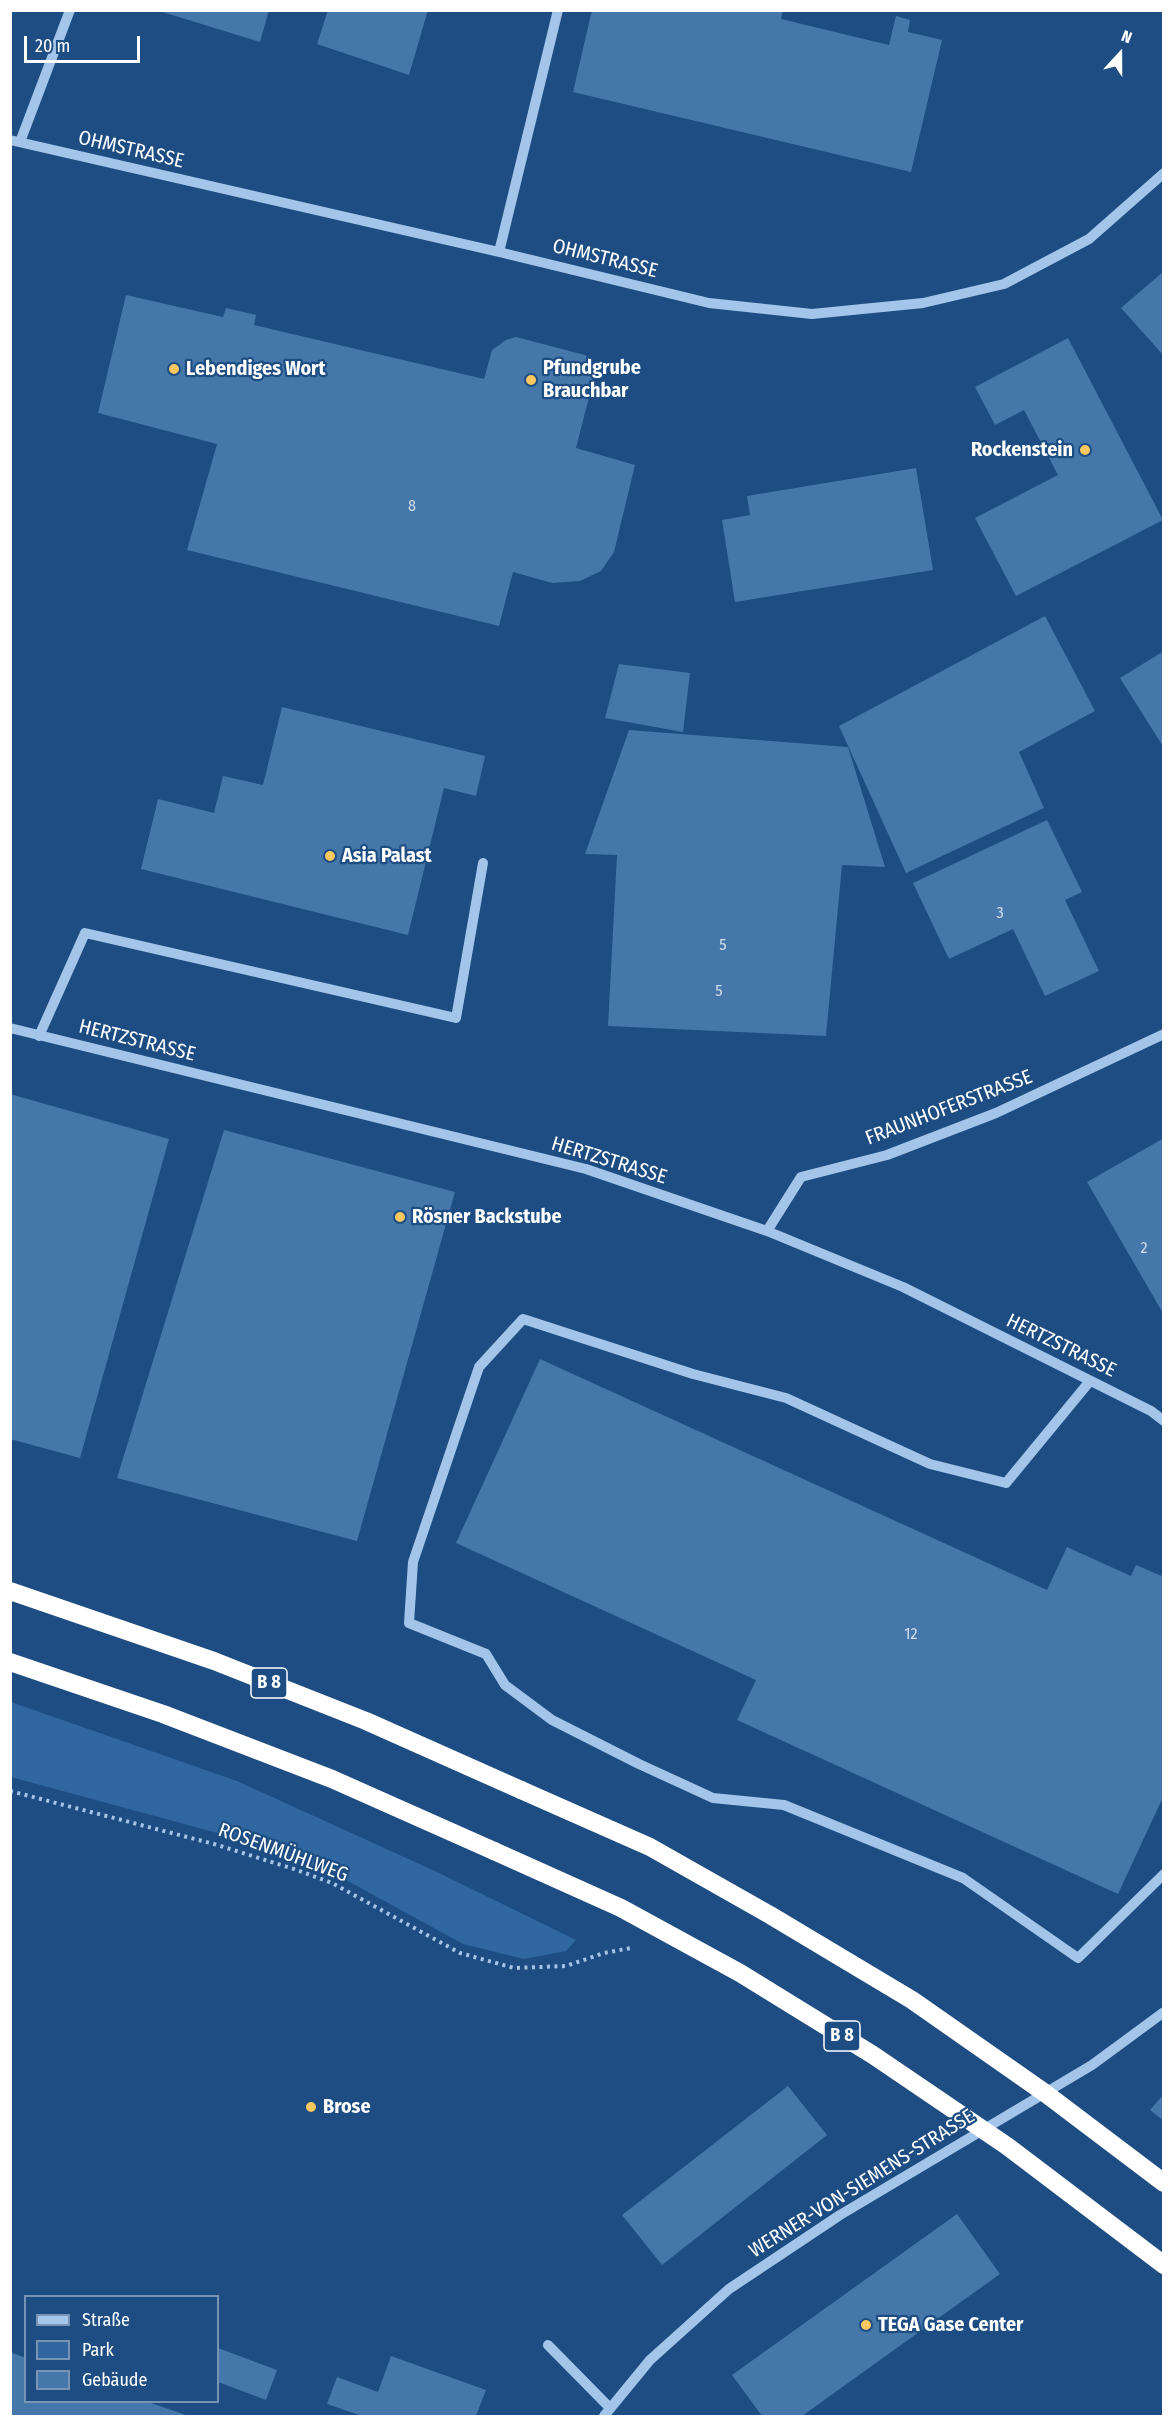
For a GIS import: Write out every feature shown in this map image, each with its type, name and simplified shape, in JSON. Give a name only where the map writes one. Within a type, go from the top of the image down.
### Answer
[{"type":"highway","name":"B 8","points":[[10,1591],[214,1661],[366,1720],[650,1847],[912,2000],[1045,2093],[1164,2183]]},
{"type":"highway","name":"B 8","points":[[10,1662],[163,1714],[332,1779],[621,1908],[740,1973],[832,2030],[1007,2146],[1164,2265]]},
{"type":"street","points":[[15,141],[70,10]]},
{"type":"street","points":[[499,252],[558,10]]},
{"type":"street","name":"OHMSTRASSE","points":[[15,141],[499,252],[709,303],[812,314],[923,303],[1004,284],[1089,239],[1164,173]]},
{"type":"street","points":[[39,1036],[85,933],[456,1017],[483,863]]},
{"type":"street","name":"HERTZSTRASSE","points":[[10,1028],[586,1169],[767,1231],[903,1287],[1150,1411],[1164,1421]]},
{"type":"street","name":"FRAUNHOFERSTRASSE","points":[[767,1231],[801,1177],[887,1155],[996,1113],[1164,1034]]},
{"type":"street","points":[[1090,1381],[1006,1483],[930,1464],[786,1398],[693,1374],[523,1319],[479,1367],[413,1562],[409,1623],[486,1654],[505,1684],[552,1720],[713,1798],[784,1804],[963,1878],[1078,1958],[1164,1874]]},
{"type":"street","name":"WERNER-VON-SIEMENS-STRASSE","points":[[607,2412],[650,2360],[729,2289],[840,2215],[1092,2065],[1164,2012]]},
{"type":"street","points":[[548,2345],[607,2412]]},
{"type":"path","name":"ROSENMÜHLWEG","points":[[10,1791],[214,1844],[294,1869],[332,1884],[460,1953],[514,1968],[566,1966],[604,1953]]},
{"type":"green space","points":[[11,1702],[237,1781],[437,1872],[576,1940],[566,1951],[524,1959],[463,1944],[335,1874],[221,1834],[11,1777]]},
{"type":"building","points":[[156,10],[269,10],[260,42]]},
{"type":"building","points":[[328,10],[428,10],[409,75],[317,44]]},
{"type":"building","points":[[592,10],[783,10],[781,19],[889,45],[896,16],[910,20],[908,32],[942,40],[911,172],[573,92]]},
{"type":"building","points":[[1164,271],[1164,356],[1121,308]]},
{"type":"building","points":[[126,295],[223,317],[226,308],[256,315],[254,325],[484,379],[492,350],[506,340],[516,337],[585,355],[597,366],[576,448],[635,465],[614,552],[601,571],[580,581],[552,583],[513,572],[499,626],[187,550],[217,444],[98,413]]},
{"type":"building","name":"Rockenstein","points":[[1068,338],[1163,520],[1016,596],[975,518],[1058,475],[1024,410],[995,425],[975,387]]},
{"type":"building","points":[[916,468],[933,570],[735,602],[722,520],[750,515],[747,496]]},
{"type":"building","points":[[1045,616],[1095,711],[1019,752],[1044,808],[906,873],[839,726]]},
{"type":"building","points":[[1164,651],[1164,748],[1120,678]]},
{"type":"building","points":[[619,664],[690,673],[683,732],[605,718]]},
{"type":"building","points":[[282,707],[485,756],[476,796],[444,788],[408,935],[141,869],[158,799],[214,813],[223,776],[263,785]]},
{"type":"building","points":[[629,730],[848,747],[885,867],[842,865],[826,1036],[608,1026],[617,855],[585,854]]},
{"type":"building","points":[[1047,820],[1082,892],[1065,900],[1099,971],[1045,996],[1013,929],[949,959],[913,883]]},
{"type":"building","points":[[10,1094],[169,1139],[80,1458],[10,1439]]},
{"type":"building","points":[[224,1130],[455,1192],[357,1541],[117,1478]]},
{"type":"building","points":[[1164,1138],[1164,1315],[1087,1182]]},
{"type":"building","points":[[540,1359],[1047,1590],[1067,1547],[1131,1576],[1136,1565],[1164,1577],[1164,1795],[1118,1894],[737,1720],[756,1680],[456,1543]]},
{"type":"building","points":[[788,2086],[827,2135],[662,2265],[622,2215]]},
{"type":"building","points":[[1164,2094],[1164,2121],[1150,2110]]},
{"type":"building","name":"TEGA Gase Center","points":[[957,2214],[1000,2274],[802,2416],[762,2416],[732,2375]]},
{"type":"building","points":[[219,2348],[277,2370],[266,2400],[219,2382]]},
{"type":"building","points":[[10,2352],[24,2357],[24,2403],[151,2403],[189,2416],[10,2416]]},
{"type":"building","points":[[391,2356],[486,2390],[476,2416],[362,2416],[327,2404],[337,2377],[378,2392]]},
{"type":"place","name":"Lebendiges Wort","points":[[174,369]]},
{"type":"place","name":"Pfundgrube Brauchbar","points":[[531,380]]},
{"type":"place","name":"Rockenstein","points":[[1085,450]]},
{"type":"place","name":"Asia Palast","points":[[330,856]]},
{"type":"place","name":"Rösner Backstube","points":[[400,1217]]},
{"type":"place","name":"Brose","points":[[311,2107]]},
{"type":"place","name":"TEGA Gase Center","points":[[866,2325]]}]
